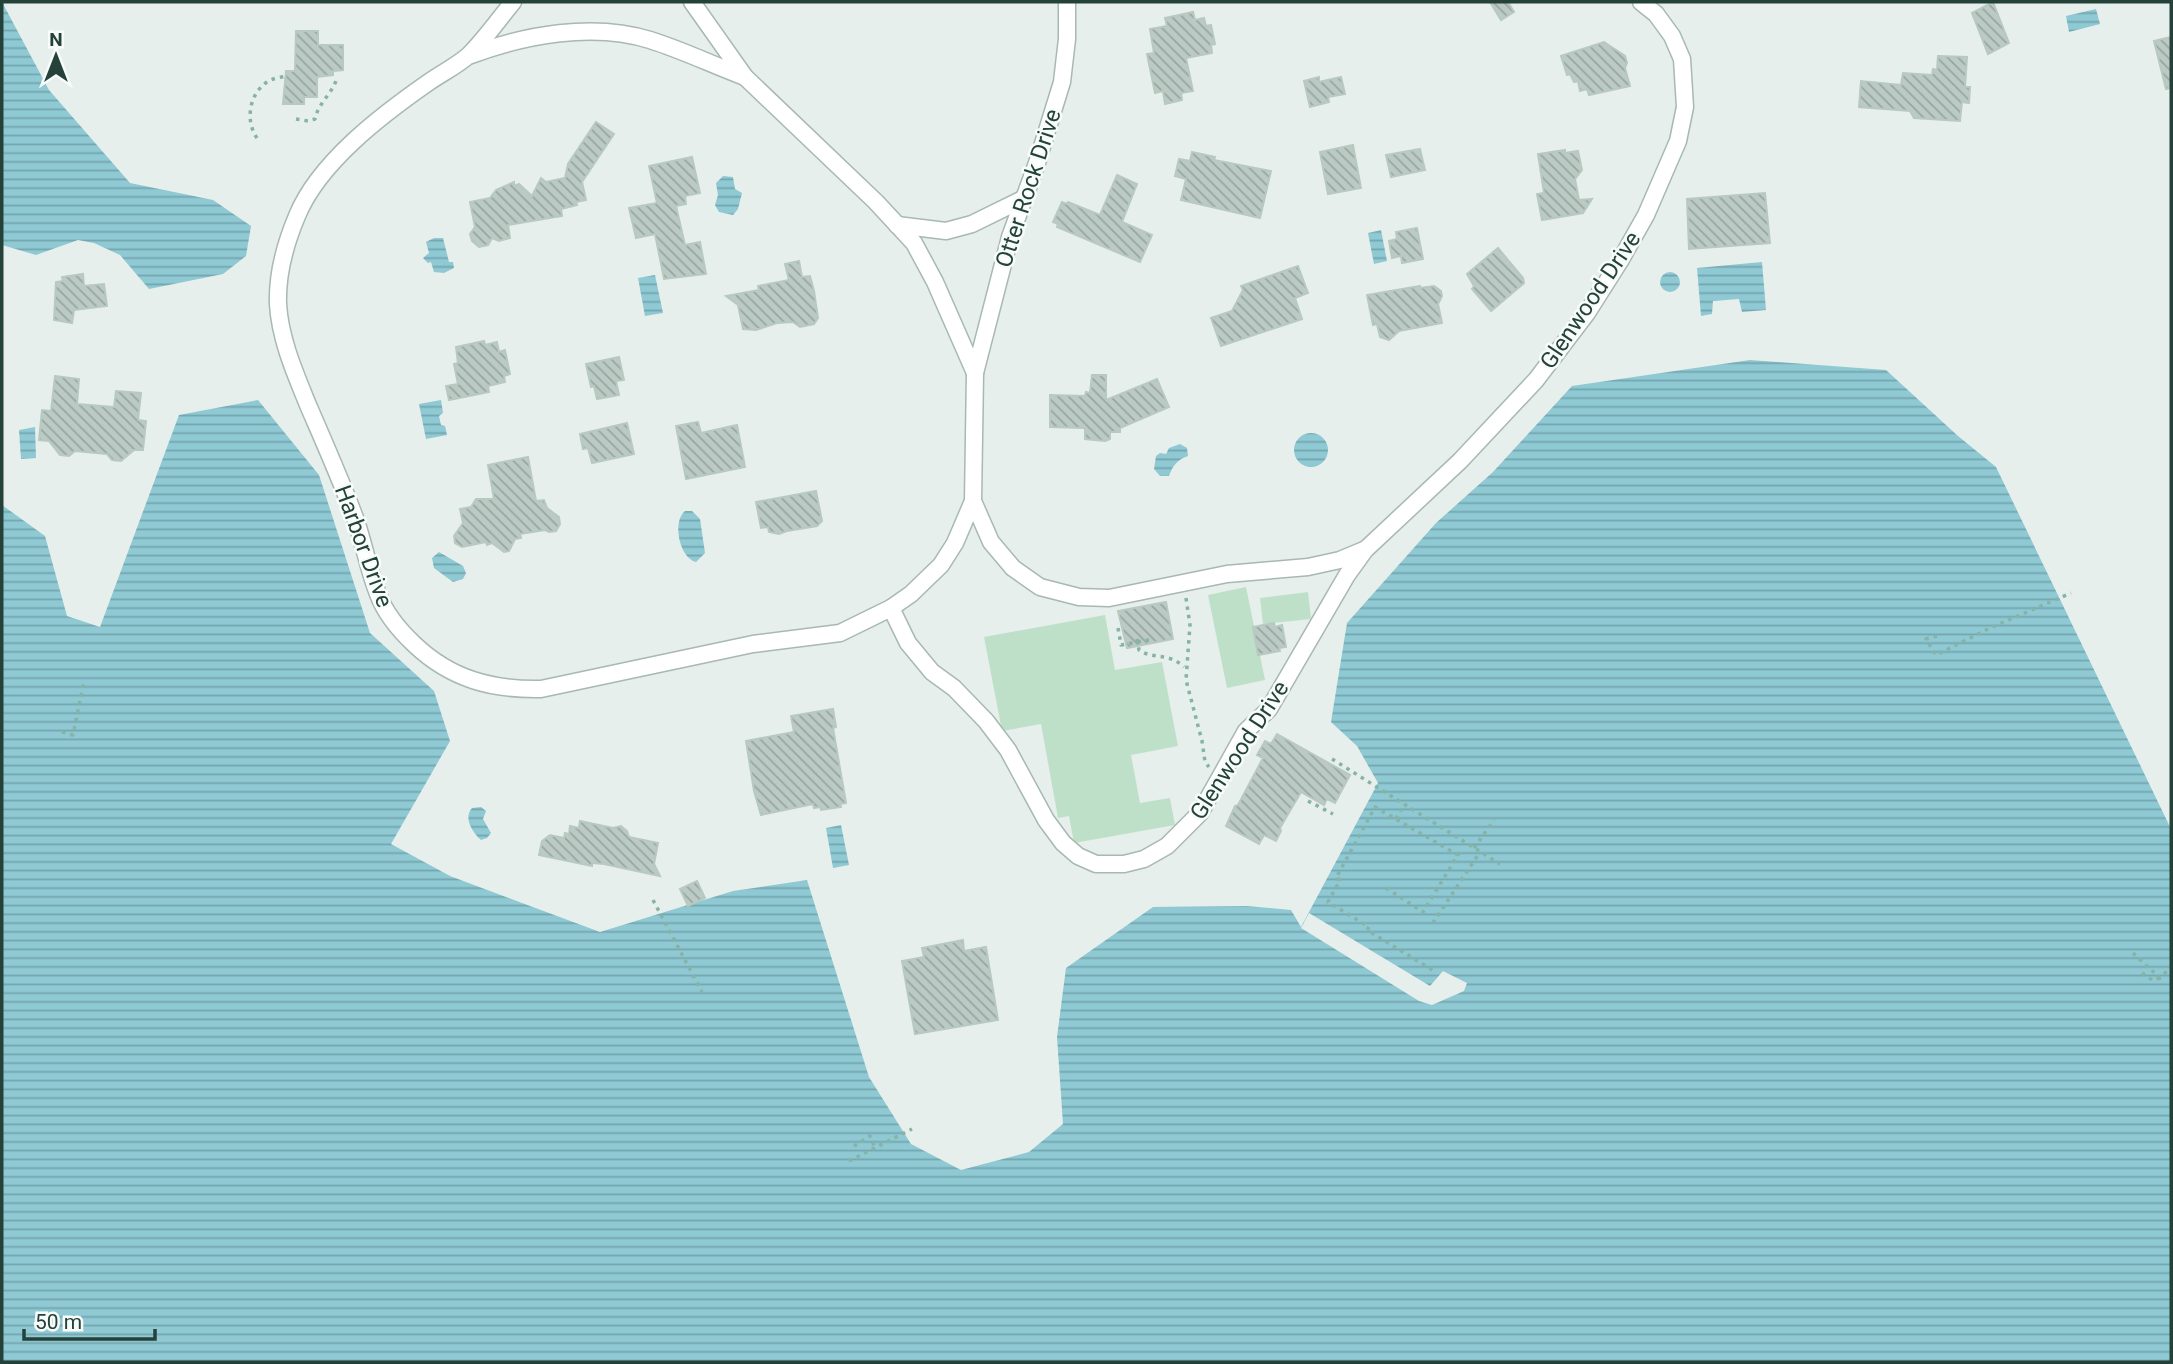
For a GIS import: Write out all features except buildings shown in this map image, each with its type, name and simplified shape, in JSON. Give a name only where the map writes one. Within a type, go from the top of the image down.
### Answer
[{"type":"street","name":"Harbor Drive","points":[[468,56],[513,2]]},
{"type":"street","points":[[692,2],[745,77],[876,202],[914,243],[935,282],[975,373]]},
{"type":"street","name":"Otter Rock Drive","points":[[975,373],[1000,271],[1062,82],[1068,39],[1067,2]]},
{"type":"street","name":"Glenwood Drive","points":[[891,608],[908,643],[932,672],[954,688],[986,721],[1008,750],[1046,820],[1063,843],[1078,856],[1096,864],[1113,866],[1144,859],[1167,846],[1200,813],[1246,731],[1269,709],[1364,550],[1460,461],[1536,380],[1592,305],[1646,215],[1678,141],[1685,107],[1685,79],[1682,59],[1672,36],[1656,14],[1641,2]]},
{"type":"street","name":"Harbor Drive","points":[[745,77],[649,39],[615,33],[582,32],[507,42],[468,56],[356,138],[329,168],[298,214],[286,245],[282,268],[278,303],[283,338],[355,520],[378,595],[392,619],[436,664],[484,685],[519,690],[541,689],[753,644],[840,633],[891,608],[911,594],[941,565],[955,543],[972,501],[975,373]]},
{"type":"street","points":[[897,225],[946,231],[972,224],[1023,199]]},
{"type":"street","name":"Glenwood Drive","points":[[972,501],[991,542],[1013,568],[1040,587],[1079,597],[1109,598],[1227,574],[1308,567],[1340,560],[1364,550]]},
{"type":"path","points":[[257,138],[250,125],[256,94],[267,82],[288,76]]},
{"type":"path","points":[[296,119],[316,119],[317,109],[324,103],[337,77]]},
{"type":"path","points":[[1182,582],[1189,617],[1186,680],[1205,762],[1220,776]]},
{"type":"path","points":[[1937,636],[1926,639],[1936,655],[2071,593]]},
{"type":"path","points":[[1118,628],[1121,645],[1137,640],[1149,640]]},
{"type":"path","points":[[1137,640],[1139,650],[1144,653],[1166,655],[1186,668]]},
{"type":"path","points":[[62,732],[73,734],[83,686],[76,684]]},
{"type":"path","points":[[1332,759],[1500,864]]},
{"type":"path","points":[[1308,801],[1333,814]]},
{"type":"path","points":[[1396,818],[1404,804]]},
{"type":"path","points":[[1386,888],[1423,912],[1458,855],[1375,807],[1336,878],[1340,880],[1328,902],[1369,927],[1367,930],[1434,971]]},
{"type":"path","points":[[1474,848],[1494,820]]},
{"type":"path","points":[[1433,923],[1480,852]]},
{"type":"path","points":[[653,900],[702,992]]},
{"type":"path","points":[[2133,953],[2160,978]]},
{"type":"path","points":[[2142,973],[2152,981],[2160,978],[2171,967]]},
{"type":"path","points":[[849,1161],[912,1129]]},
{"type":"path","points":[[854,1146],[870,1136],[875,1148]]},
{"type":"green space","points":[[1246,587],[1265,680],[1227,688],[1208,595]]},
{"type":"green space","points":[[1308,592],[1311,619],[1263,624],[1260,598]]},
{"type":"green space","points":[[1105,615],[1115,670],[1162,662],[1178,746],[1131,755],[1140,803],[1170,798],[1175,825],[1074,843],[1069,816],[1058,818],[1041,724],[1002,731],[984,637]]},
{"type":"water","points":[[2,2],[49,90],[130,183],[213,200],[251,226],[246,256],[223,274],[149,289],[120,255],[94,243],[78,240],[36,255],[2,245]]},
{"type":"water","points":[[2096,9],[2100,24],[2069,32],[2066,16]]},
{"type":"water","points":[[723,176],[733,177],[735,189],[742,193],[738,209],[733,215],[719,212],[715,205],[718,195],[716,183]]},
{"type":"water","points":[[1381,230],[1387,261],[1374,264],[1368,233]]},
{"type":"water","points":[[443,238],[449,262],[453,262],[454,268],[444,273],[434,272],[431,262],[428,263],[423,258],[429,253],[426,242]]},
{"type":"water","points":[[1762,262],[1766,310],[1742,312],[1739,299],[1713,301],[1712,314],[1701,316],[1697,268]]},
{"type":"water","points":[[1670,272],[1677,275],[1680,282],[1677,289],[1670,292],[1663,289],[1660,282],[1663,275]]},
{"type":"water","points":[[655,275],[663,313],[645,316],[638,278]]},
{"type":"water","points":[[1750,360],[1886,370],[1996,467],[2171,829],[2171,1362],[2,1362],[2,505],[45,536],[67,616],[100,627],[179,415],[258,400],[319,475],[370,633],[434,691],[450,741],[391,844],[450,876],[600,932],[733,891],[807,880],[869,1077],[911,1144],[961,1170],[1029,1152],[1063,1124],[1057,1037],[1066,968],[1153,907],[1247,906],[1291,910],[1301,927],[1378,783],[1357,746],[1331,722],[1347,623],[1436,523],[1493,472],[1572,386]]},
{"type":"water","points":[[441,400],[443,413],[439,416],[447,435],[426,439],[419,404]]},
{"type":"water","points":[[35,427],[36,458],[21,459],[19,430]]},
{"type":"water","points":[[1311,433],[1323,438],[1328,450],[1323,462],[1311,467],[1299,462],[1294,450],[1299,438]]},
{"type":"water","points":[[1180,444],[1187,448],[1188,456],[1176,463],[1169,476],[1160,476],[1154,469],[1156,456],[1160,453],[1166,454],[1169,448]]},
{"type":"water","points":[[685,511],[692,511],[700,519],[705,553],[696,562],[685,554],[679,539],[679,523]]},
{"type":"water","points":[[439,552],[463,566],[466,573],[463,579],[453,582],[434,568],[432,558]]},
{"type":"water","points":[[481,807],[486,811],[483,819],[491,833],[481,840],[472,829],[468,816],[472,808]]},
{"type":"water","points":[[841,825],[849,865],[833,868],[826,828]]},
{"type":"pier","points":[[1309,913],[1430,986],[1443,971],[1467,983],[1464,991],[1432,1005],[1419,1001],[1301,928]]}]
